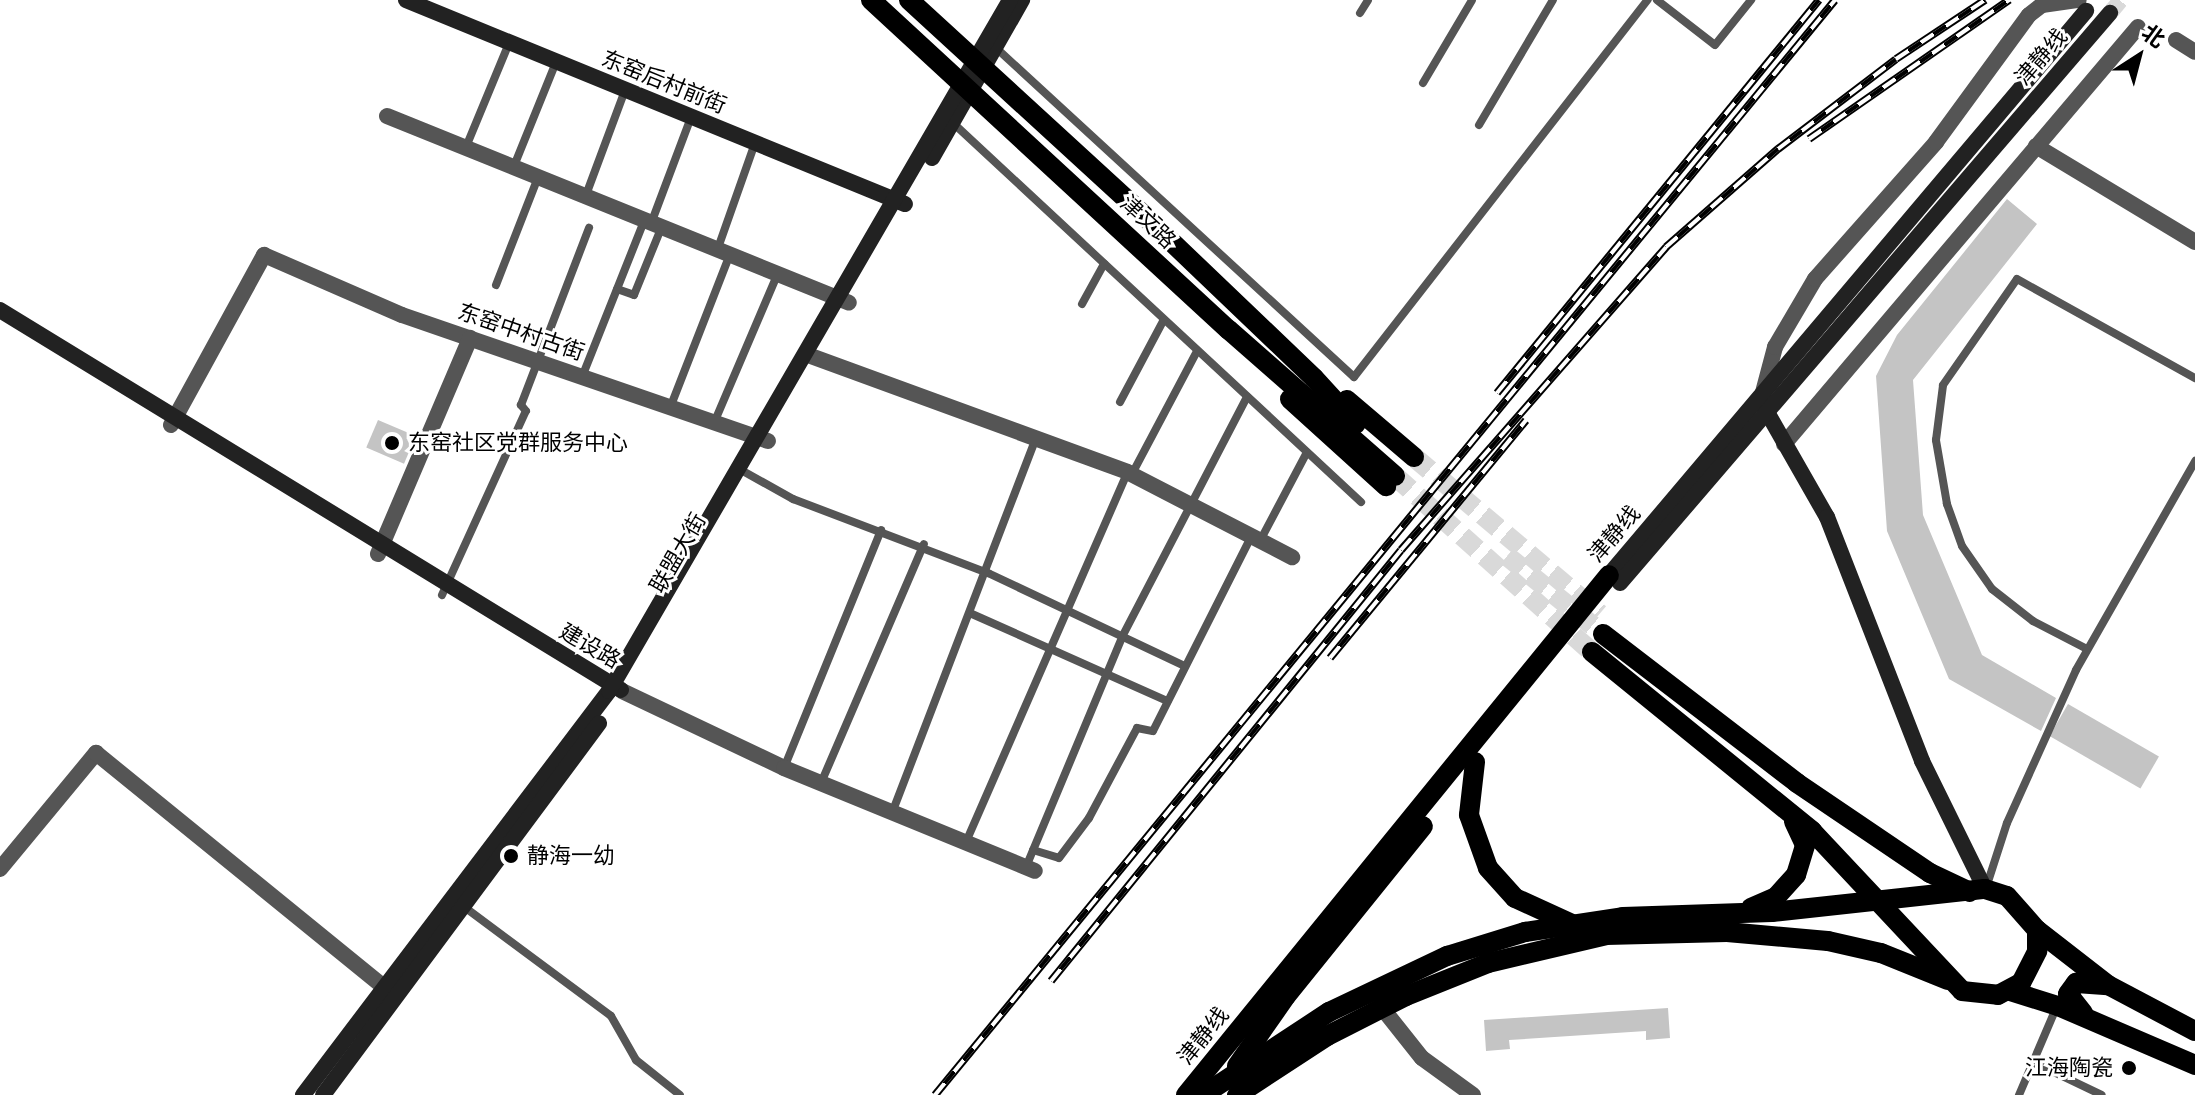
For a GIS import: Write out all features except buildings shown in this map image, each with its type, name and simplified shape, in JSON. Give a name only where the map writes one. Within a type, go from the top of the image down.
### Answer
[{"type":"main road","name":"东窑后村前街","points":[[406,0],[901,202]]},
{"type":"main road","name":"津文路","points":[[871,0],[1229,330],[1259,369],[1400,471],[1314,378],[909,0]]},
{"type":"main road","points":[[991,43],[1010,0]]},
{"type":"main road","points":[[966,86],[991,43],[1022,0]]},
{"type":"main road","name":"津静线","points":[[1764,408],[2081,4]]},
{"type":"main road","name":"津静线","points":[[1186,1095],[1614,579],[2110,13]]},
{"type":"main road","name":"联盟大街","points":[[391,993],[615,689],[764,440],[966,86]]},
{"type":"main road","name":"建设路","points":[[0,310],[173,422],[444,590],[615,689]]},
{"type":"main road","name":"建设路","points":[[0,320],[173,422]]},
{"type":"main road","points":[[1764,408],[1827,517],[1922,761],[1978,890]]},
{"type":"main road","points":[[1948,980],[1878,900],[1780,802],[1602,637],[1675,686],[1808,791],[1930,873],[1978,890],[2007,896],[2037,930],[2108,985],[2195,1031]]},
{"type":"main road","name":"津静线","points":[[1227,1089],[1286,996],[1475,762],[1550,658]]},
{"type":"main road","points":[[1475,762],[1469,815],[1488,868],[1515,898],[1571,924],[1606,935]]},
{"type":"main road","points":[[1733,915],[1776,897],[1803,860],[1798,826],[1780,802]]},
{"type":"main road","points":[[1203,1095],[1227,1089],[1287,1060],[1376,1000],[1481,943],[1571,924],[1693,913],[1733,915],[1978,890]]},
{"type":"main road","points":[[2010,991],[2031,969],[2037,930]]},
{"type":"main road","points":[[1376,1000],[1488,963],[1606,935],[1727,932],[1828,941],[1881,953],[1948,980],[1978,997],[2010,991],[2058,1006],[2195,1065]]},
{"type":"main road","points":[[2092,1020],[2071,1004],[2068,994],[2076,983],[2108,985]]},
{"type":"main road","points":[[303,1095],[391,993]]},
{"type":"main road","points":[[323,1095],[391,993]]},
{"type":"street","points":[[1764,408],[1775,347],[1815,279],[1936,142],[2029,15],[2042,5],[2081,4]]},
{"type":"street","points":[[1784,444],[2138,27]]},
{"type":"street","points":[[2176,40],[2195,52]]},
{"type":"street","points":[[387,116],[844,301]]},
{"type":"street","points":[[2036,146],[2195,242]]},
{"type":"street","name":"东窑中村古街","points":[[173,422],[264,255],[402,315],[764,440]]},
{"type":"street","points":[[380,550],[470,338]]},
{"type":"street","points":[[812,357],[1129,473],[1191,501],[1292,557]]},
{"type":"street","points":[[615,689],[784,768],[1031,869]]},
{"type":"street","points":[[0,869],[96,753],[391,993]]},
{"type":"street","points":[[1376,1000],[1422,1058],[1473,1095]]},
{"type":"lane","points":[[1360,13],[1368,0]]},
{"type":"lane","points":[[1423,83],[1472,0]]},
{"type":"lane","points":[[1479,125],[1553,0]]},
{"type":"lane","points":[[991,43],[1354,377],[1648,0]]},
{"type":"lane","points":[[1657,0],[1715,45],[1751,0]]},
{"type":"lane","points":[[466,147],[509,43]]},
{"type":"lane","points":[[514,166],[556,62]]},
{"type":"lane","points":[[586,195],[625,90]]},
{"type":"lane","points":[[617,289],[634,295],[653,222],[691,117]]},
{"type":"lane","points":[[948,118],[1361,502]]},
{"type":"lane","points":[[670,408],[724,251],[755,143]]},
{"type":"lane","points":[[496,285],[538,176]]},
{"type":"lane","points":[[582,377],[617,289],[653,222]]},
{"type":"lane","points":[[444,590],[526,411],[521,405],[589,228]]},
{"type":"lane","points":[[1082,304],[1104,264]]},
{"type":"lane","points":[[714,423],[778,272]]},
{"type":"lane","points":[[2087,649],[2033,621],[1992,589],[1962,546],[1947,504],[1936,440],[1943,385],[2017,279],[2195,378]]},
{"type":"lane","points":[[1120,402],[1163,321]]},
{"type":"lane","points":[[966,842],[1064,608],[1129,473],[1197,351]]},
{"type":"lane","points":[[1031,869],[1033,850],[1122,637],[1247,397]]},
{"type":"lane","points":[[892,813],[988,573],[1036,438]]},
{"type":"lane","points":[[1033,850],[1059,858],[1073,843],[1137,728],[1153,731],[1183,665],[1307,452]]},
{"type":"lane","points":[[1978,890],[2087,649],[2195,461]]},
{"type":"lane","points":[[744,473],[793,499],[924,544],[1183,665]]},
{"type":"lane","points":[[784,768],[881,530]]},
{"type":"lane","points":[[821,783],[924,544]]},
{"type":"lane","points":[[972,614],[1167,701]]},
{"type":"lane","points":[[459,903],[611,1016],[636,1060],[680,1095]]},
{"type":"lane","points":[[2019,1095],[2058,1006]]},
{"type":"lane","points":[[2033,1062],[2102,1095]]},
{"type":"tunnel","points":[[2110,13],[2121,0]]},
{"type":"tunnel","points":[[1414,457],[1600,614]]},
{"type":"tunnel","points":[[1395,476],[1592,652]]},
{"type":"tunnel","points":[[1507,556],[1603,634]]},
{"type":"railway","points":[[1497,393],[1819,0]]},
{"type":"railway","points":[[935,1095],[1835,0]]},
{"type":"railway","points":[[1051,981],[1401,550],[1666,247],[1778,149],[1896,59],[1985,0]]},
{"type":"railway","points":[[1809,139],[2009,0]]},
{"type":"railway","points":[[1330,658],[1526,420]]},
{"type":"place","name":"东窑社区党群服务中心","points":[[392,443]]},
{"type":"place","name":"静海一幼","points":[[511,856]]},
{"type":"place","name":"江海陶瓷","points":[[2129,1068]]}]
